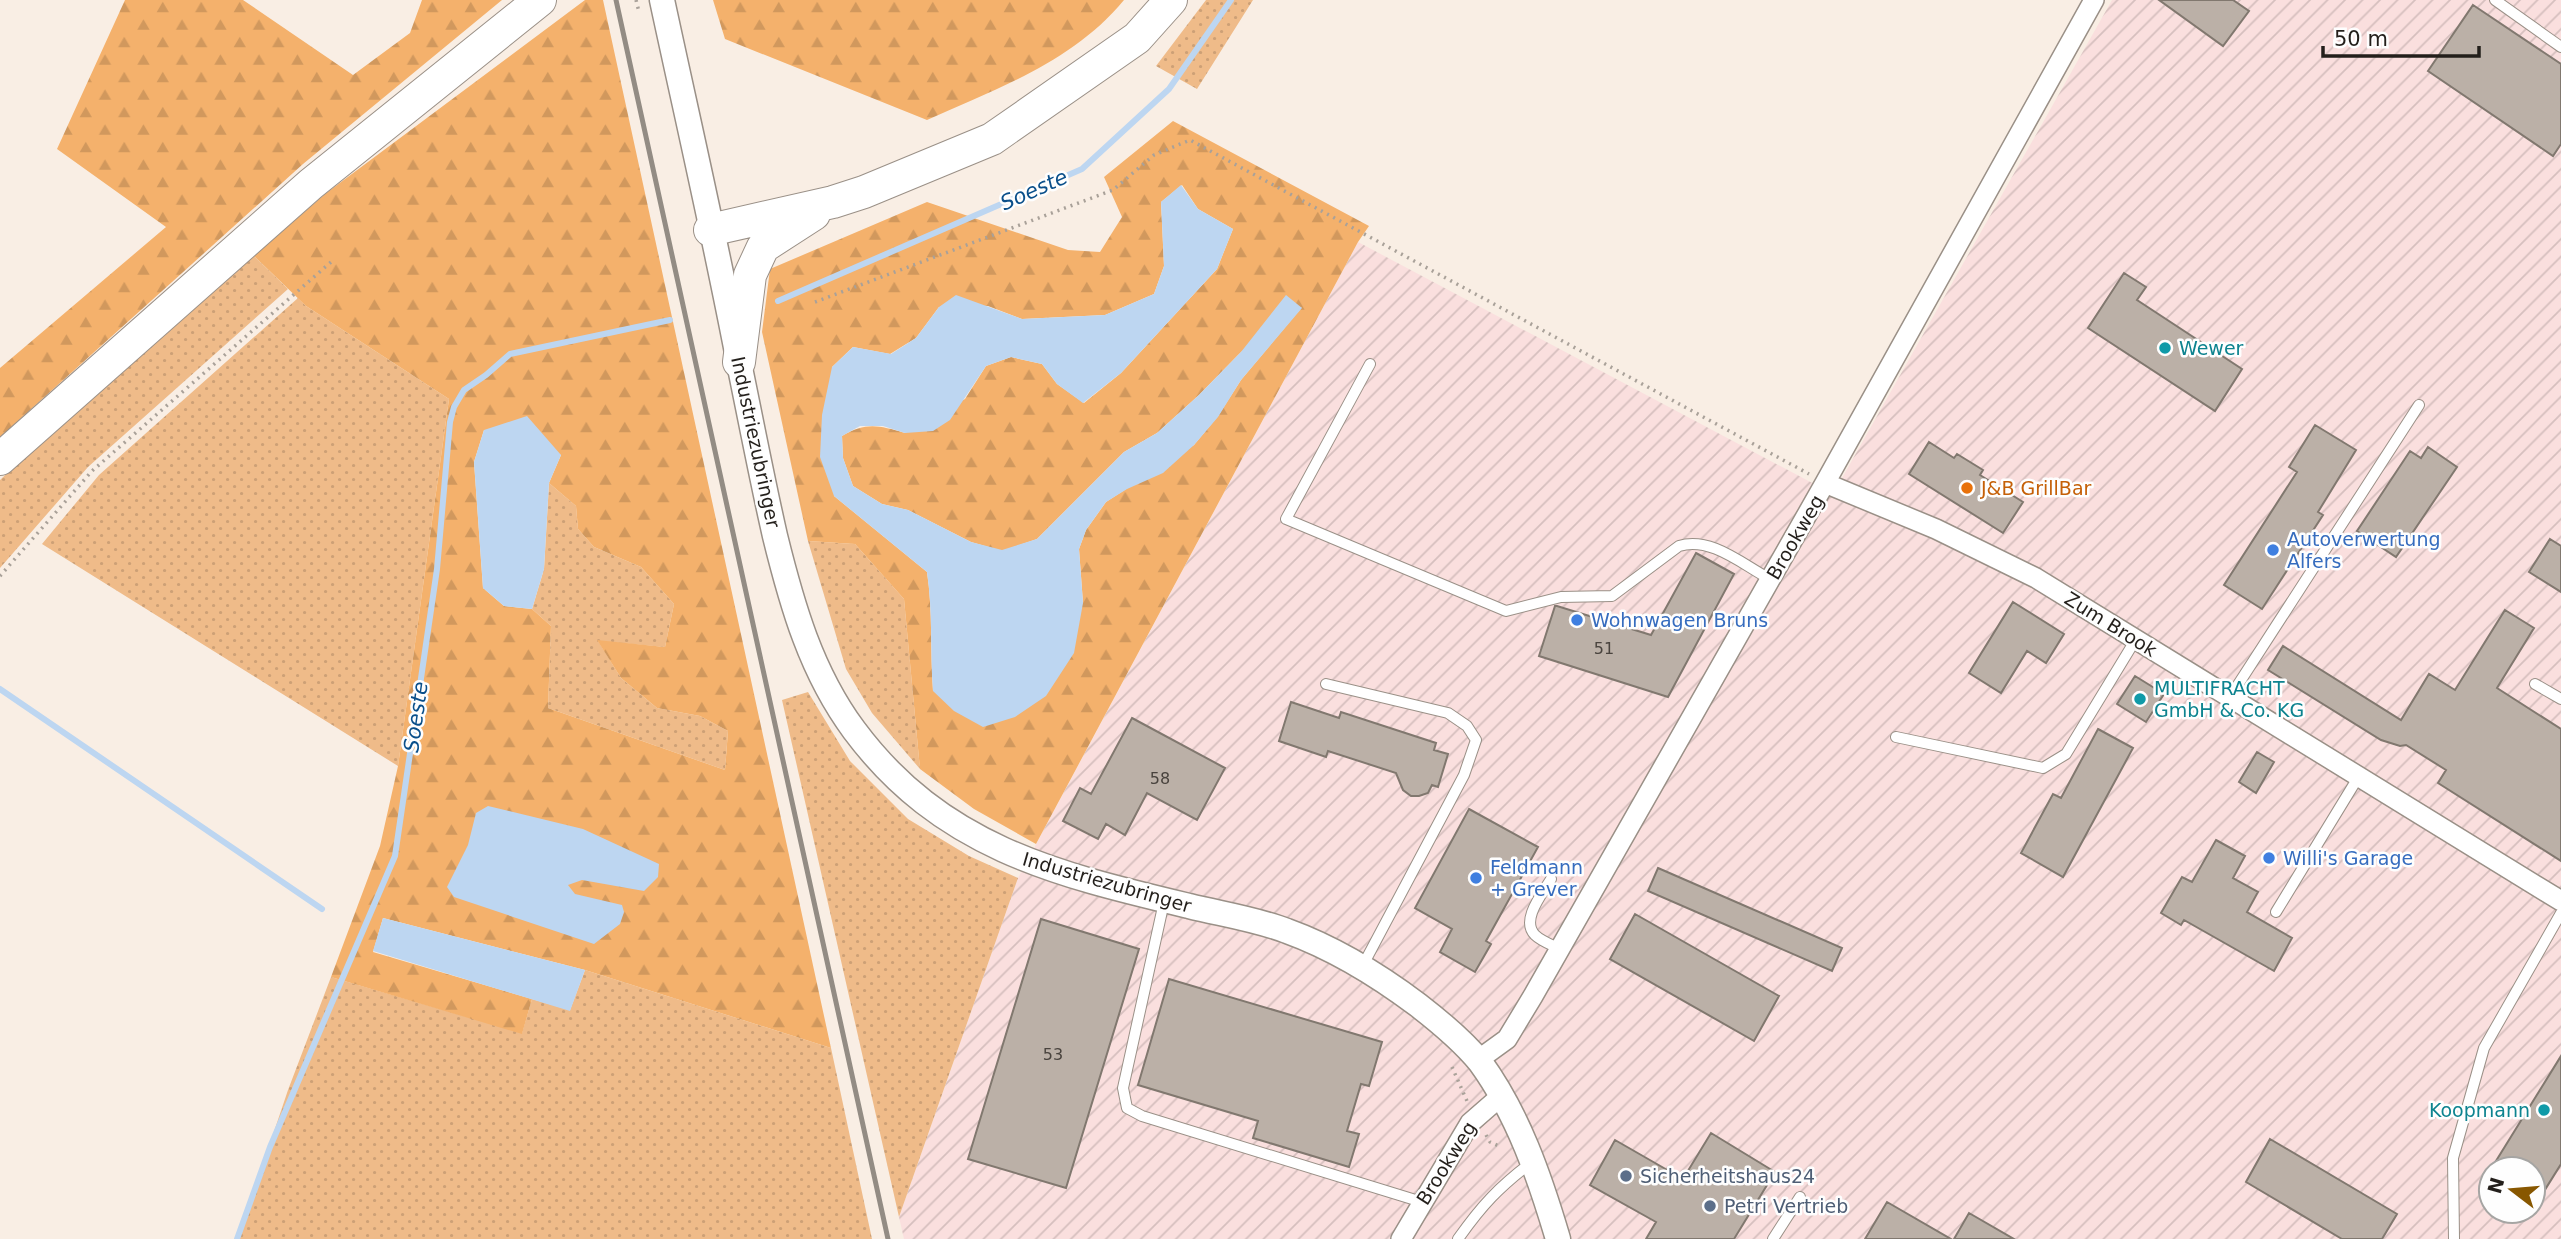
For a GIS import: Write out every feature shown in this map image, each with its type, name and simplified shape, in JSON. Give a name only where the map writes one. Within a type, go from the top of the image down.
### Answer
[{"type":"highway","points":[[0,459],[311,184],[540,0]]},
{"type":"highway","points":[[710,230],[833,202],[864,192],[992,139],[1137,38],[1171,0]]},
{"type":"highway","points":[[739,362],[750,275],[764,247],[833,202]]},
{"type":"street","name":"Industriezubringer","points":[[662,0],[739,362],[754,449],[791,599],[813,660],[854,729],[891,773],[914,793],[962,829],[988,844],[1053,870],[1284,930],[1343,956],[1397,989],[1441,1023],[1478,1060],[1502,1096],[1527,1166],[1558,1239]]},
{"type":"street","name":"Brookweg","points":[[1478,1060],[1507,1039],[1560,949],[1825,483],[2094,0]]},
{"type":"street","name":"Zum Brook","points":[[1825,483],[1936,529],[2036,578],[2561,901]]},
{"type":"street","name":"Brookweg","points":[[1401,1239],[1475,1116],[1502,1096]]},
{"type":"lane","points":[[2495,0],[2561,47]]},
{"type":"lane","points":[[1370,364],[1286,519],[1506,611],[1561,597],[1612,596],[1679,546],[1692,542],[1707,544],[1770,579]]},
{"type":"lane","points":[[2230,697],[2419,405]]},
{"type":"lane","points":[[1896,737],[2043,768],[2066,754],[2136,639]]},
{"type":"lane","points":[[1326,684],[1448,713],[1467,726],[1476,740],[1464,775],[1362,967]]},
{"type":"lane","points":[[2535,684],[2561,699]]},
{"type":"lane","points":[[2276,912],[2359,776]]},
{"type":"lane","points":[[1551,879],[1530,916],[1531,925],[1536,937],[1560,949]]},
{"type":"lane","points":[[1164,900],[1123,1088],[1127,1108],[1154,1120],[1422,1202]]},
{"type":"lane","points":[[2454,1239],[2453,1158],[2484,1048],[2561,913]]},
{"type":"lane","points":[[1458,1239],[1500,1186],[1527,1166]]},
{"type":"lane","points":[[1773,1239],[1800,1197]]},
{"type":"path","points":[[636,0],[642,23]]},
{"type":"path","points":[[815,302],[1113,190],[1153,155],[1190,140],[1825,483]]},
{"type":"path","points":[[0,576],[92,471],[331,262]]},
{"type":"path","points":[[1450,1061],[1461,1093],[1490,1142],[1513,1151],[1527,1166]]},
{"type":"shaded area","points":[[1206,0],[1253,0],[1197,89],[1156,66]]},
{"type":"shaded area","points":[[2112,0],[2561,0],[2561,1239],[904,1239],[899,1217],[1018,878],[1358,242],[1833,494]]},
{"type":"shaded area","points":[[254,256],[288,289],[88,467],[0,568],[0,480],[45,437]]},
{"type":"shaded area","points":[[298,298],[306,306],[449,399],[398,766],[42,544],[99,475]]},
{"type":"shaded area","points":[[549,483],[576,506],[578,529],[594,547],[641,567],[674,604],[665,647],[598,641],[621,678],[657,708],[700,716],[728,731],[725,770],[548,708],[551,626],[532,609],[544,569]]},
{"type":"shaded area","points":[[808,541],[855,544],[904,599],[920,769],[872,713],[846,669]]},
{"type":"shaded area","points":[[808,692],[850,761],[908,819],[969,856],[1018,878],[899,1217],[782,700]]},
{"type":"shaded area","points":[[585,970],[831,1048],[872,1239],[238,1239],[288,1090],[331,977],[522,1033],[532,999],[570,1010]]},
{"type":"green space","points":[[125,0],[243,0],[353,75],[410,33],[422,0],[502,0],[303,164],[0,437],[0,368],[166,227],[57,149]]},
{"type":"green space","points":[[585,0],[603,0],[831,1048],[585,970],[383,918],[373,952],[532,999],[522,1034],[331,977],[380,846],[398,766],[449,399],[306,306],[254,256],[325,194]],"holes":[[[484,430],[561,455],[549,483],[576,506],[578,529],[594,547],[641,567],[674,604],[665,647],[597,640],[621,678],[657,708],[700,716],[728,731],[725,770],[548,708],[551,626],[532,609],[504,606],[483,588],[474,462]]]},
{"type":"green space","points":[[713,0],[1124,0],[1082,40],[1058,57],[1007,84],[927,120],[725,39]]},
{"type":"green space","points":[[1173,121],[1369,226],[1036,844],[974,809],[920,769],[904,599],[855,544],[808,541],[762,332],[770,269],[927,202],[1068,250],[1100,252],[1122,217],[1104,177]],"holes":[[[1182,185],[1198,209],[1233,229],[1217,269],[1121,373],[1084,403],[1057,384],[1042,364],[1011,357],[986,366],[965,399],[905,433],[872,426],[858,428],[842,436],[843,458],[853,486],[882,504],[908,510],[971,542],[1002,551],[1037,539],[1124,452],[1157,433],[1241,352],[1302,307],[1241,380],[1218,416],[1194,445],[1106,502],[1086,530],[1079,549],[1083,603],[933,691],[927,572],[834,496],[832,367],[853,347],[890,354],[916,338],[939,307],[988,306],[1022,319],[1105,315],[1154,294],[1164,266],[1161,202]]]},
{"type":"water","points":[[1181,185],[1198,209],[1233,229],[1217,269],[1121,373],[1083,403],[1057,384],[1042,364],[1011,357],[986,366],[950,420],[933,431],[905,433],[883,426],[860,426],[842,436],[843,458],[853,486],[882,504],[908,510],[971,542],[1002,550],[1037,539],[1124,452],[1157,433],[1241,352],[1286,295],[1302,308],[1241,380],[1218,417],[1194,445],[1163,473],[1106,502],[1086,530],[1079,549],[1083,603],[1074,653],[1046,696],[1015,717],[983,727],[954,711],[933,691],[927,572],[834,496],[820,457],[822,415],[832,367],[853,347],[891,354],[916,338],[939,307],[956,295],[1022,319],[1105,315],[1154,294],[1164,266],[1161,202]]},
{"type":"water","points":[[527,416],[561,455],[549,483],[544,569],[532,609],[504,606],[483,588],[474,462],[484,430]]},
{"type":"water","points":[[488,806],[583,829],[659,864],[658,877],[644,891],[582,880],[568,885],[575,894],[622,905],[624,912],[620,924],[594,944],[454,897],[447,887],[468,845],[476,813]]},
{"type":"water","points":[[383,918],[585,970],[570,1011],[373,951]]},
{"type":"building","points":[[2159,0],[2233,0],[2249,11],[2223,46]]},
{"type":"building","points":[[2473,5],[2561,64],[2561,144],[2553,156],[2428,71]]},
{"type":"building","name":"Wewer","points":[[2124,273],[2146,287],[2137,300],[2242,369],[2215,411],[2088,328]]},
{"type":"building","name":"Autoverwertung Alfers","points":[[2315,425],[2356,450],[2318,512],[2323,515],[2262,609],[2224,585],[2297,472],[2289,467]]},
{"type":"building","name":"J&B GrillBar","points":[[1929,442],[1954,458],[1957,454],[1983,470],[1980,475],[2023,502],[2003,533],[1909,474]]},
{"type":"building","points":[[2428,447],[2457,467],[2396,557],[2357,531],[2410,451],[2421,458]]},
{"type":"building","points":[[2550,539],[2561,546],[2561,592],[2529,572]]},
{"type":"building","name":"Wohnwagen Bruns","points":[[1696,553],[1734,574],[1668,697],[1539,656],[1555,606],[1651,635]]},
{"type":"building","points":[[2013,602],[2064,634],[2046,663],[2027,651],[2001,693],[1969,673]]},
{"type":"building","points":[[2505,610],[2534,628],[2497,688],[2561,729],[2561,861],[2438,783],[2446,770],[2406,745],[2400,746],[2381,740],[2268,670],[2283,646],[2401,720],[2429,674],[2455,690]]},
{"type":"building","name":"MULTIFRACHT GmbH & Co. KG","points":[[2135,676],[2164,694],[2146,722],[2117,704]]},
{"type":"building","points":[[1291,702],[1339,718],[1341,712],[1436,743],[1434,750],[1448,754],[1438,787],[1432,785],[1428,793],[1411,796],[1403,790],[1396,773],[1328,751],[1326,757],[1279,741]]},
{"type":"building","points":[[1132,718],[1225,768],[1197,820],[1147,793],[1125,835],[1106,824],[1098,839],[1063,821],[1080,788],[1091,794]]},
{"type":"building","points":[[2098,729],[2133,748],[2063,877],[2021,853],[2053,794],[2061,798]]},
{"type":"building","points":[[2257,752],[2274,762],[2256,793],[2239,782]]},
{"type":"building","name":"Feldmann + Grever","points":[[1469,809],[1538,847],[1486,941],[1491,944],[1475,972],[1440,952],[1452,929],[1415,908]]},
{"type":"building","points":[[2216,840],[2245,856],[2233,878],[2258,892],[2247,912],[2292,938],[2274,971],[2184,920],[2181,925],[2161,913],[2182,877],[2192,882]]},
{"type":"building","points":[[1658,868],[1842,948],[1832,971],[1648,891]]},
{"type":"building","points":[[1635,914],[1779,996],[1754,1041],[1610,959]]},
{"type":"building","points":[[1041,919],[1139,949],[1066,1188],[968,1159]]},
{"type":"building","points":[[1169,979],[1382,1042],[1369,1086],[1361,1084],[1347,1131],[1359,1134],[1349,1167],[1253,1138],[1258,1121],[1138,1085]]},
{"type":"building","name":"Koopmann","points":[[2561,1056],[2561,1164],[2547,1186],[2547,1155],[2500,1155]]},
{"type":"building","name":"Petri Vertrieb","points":[[1711,1133],[1775,1172],[1734,1239],[1646,1239],[1656,1222],[1590,1185],[1615,1140],[1683,1179]]},
{"type":"building","points":[[2270,1139],[2397,1214],[2382,1239],[2342,1239],[2246,1182]]},
{"type":"building","points":[[1887,1202],[1951,1239],[1865,1239]]},
{"type":"building","points":[[1969,1213],[2014,1239],[1954,1239]]},
{"type":"waterway","name":"Soeste","points":[[778,301],[1082,169],[1169,89],[1231,0]]},
{"type":"waterway","name":"Soeste","points":[[237,1239],[270,1147],[395,856],[437,569],[450,422],[454,407],[464,390],[510,354],[670,320]]},
{"type":"waterway","points":[[0,689],[322,909]]},
{"type":"railway","points":[[616,0],[888,1239]]},
{"type":"place","name":"Wewer","points":[[2165,348]]},
{"type":"place","name":"J&B GrillBar","points":[[1967,488]]},
{"type":"place","name":"Autoverwertung Alfers","points":[[2273,550]]},
{"type":"place","name":"Wohnwagen Bruns","points":[[1577,620]]},
{"type":"place","name":"MULTIFRACHT GmbH & Co. KG","points":[[2140,699]]},
{"type":"place","name":"Willi's Garage","points":[[2269,858]]},
{"type":"place","name":"Feldmann + Grever","points":[[1476,878]]},
{"type":"place","name":"Koopmann","points":[[2544,1110]]},
{"type":"place","name":"Sicherheitshaus24","points":[[1626,1176]]},
{"type":"place","name":"Petri Vertrieb","points":[[1710,1206]]}]
